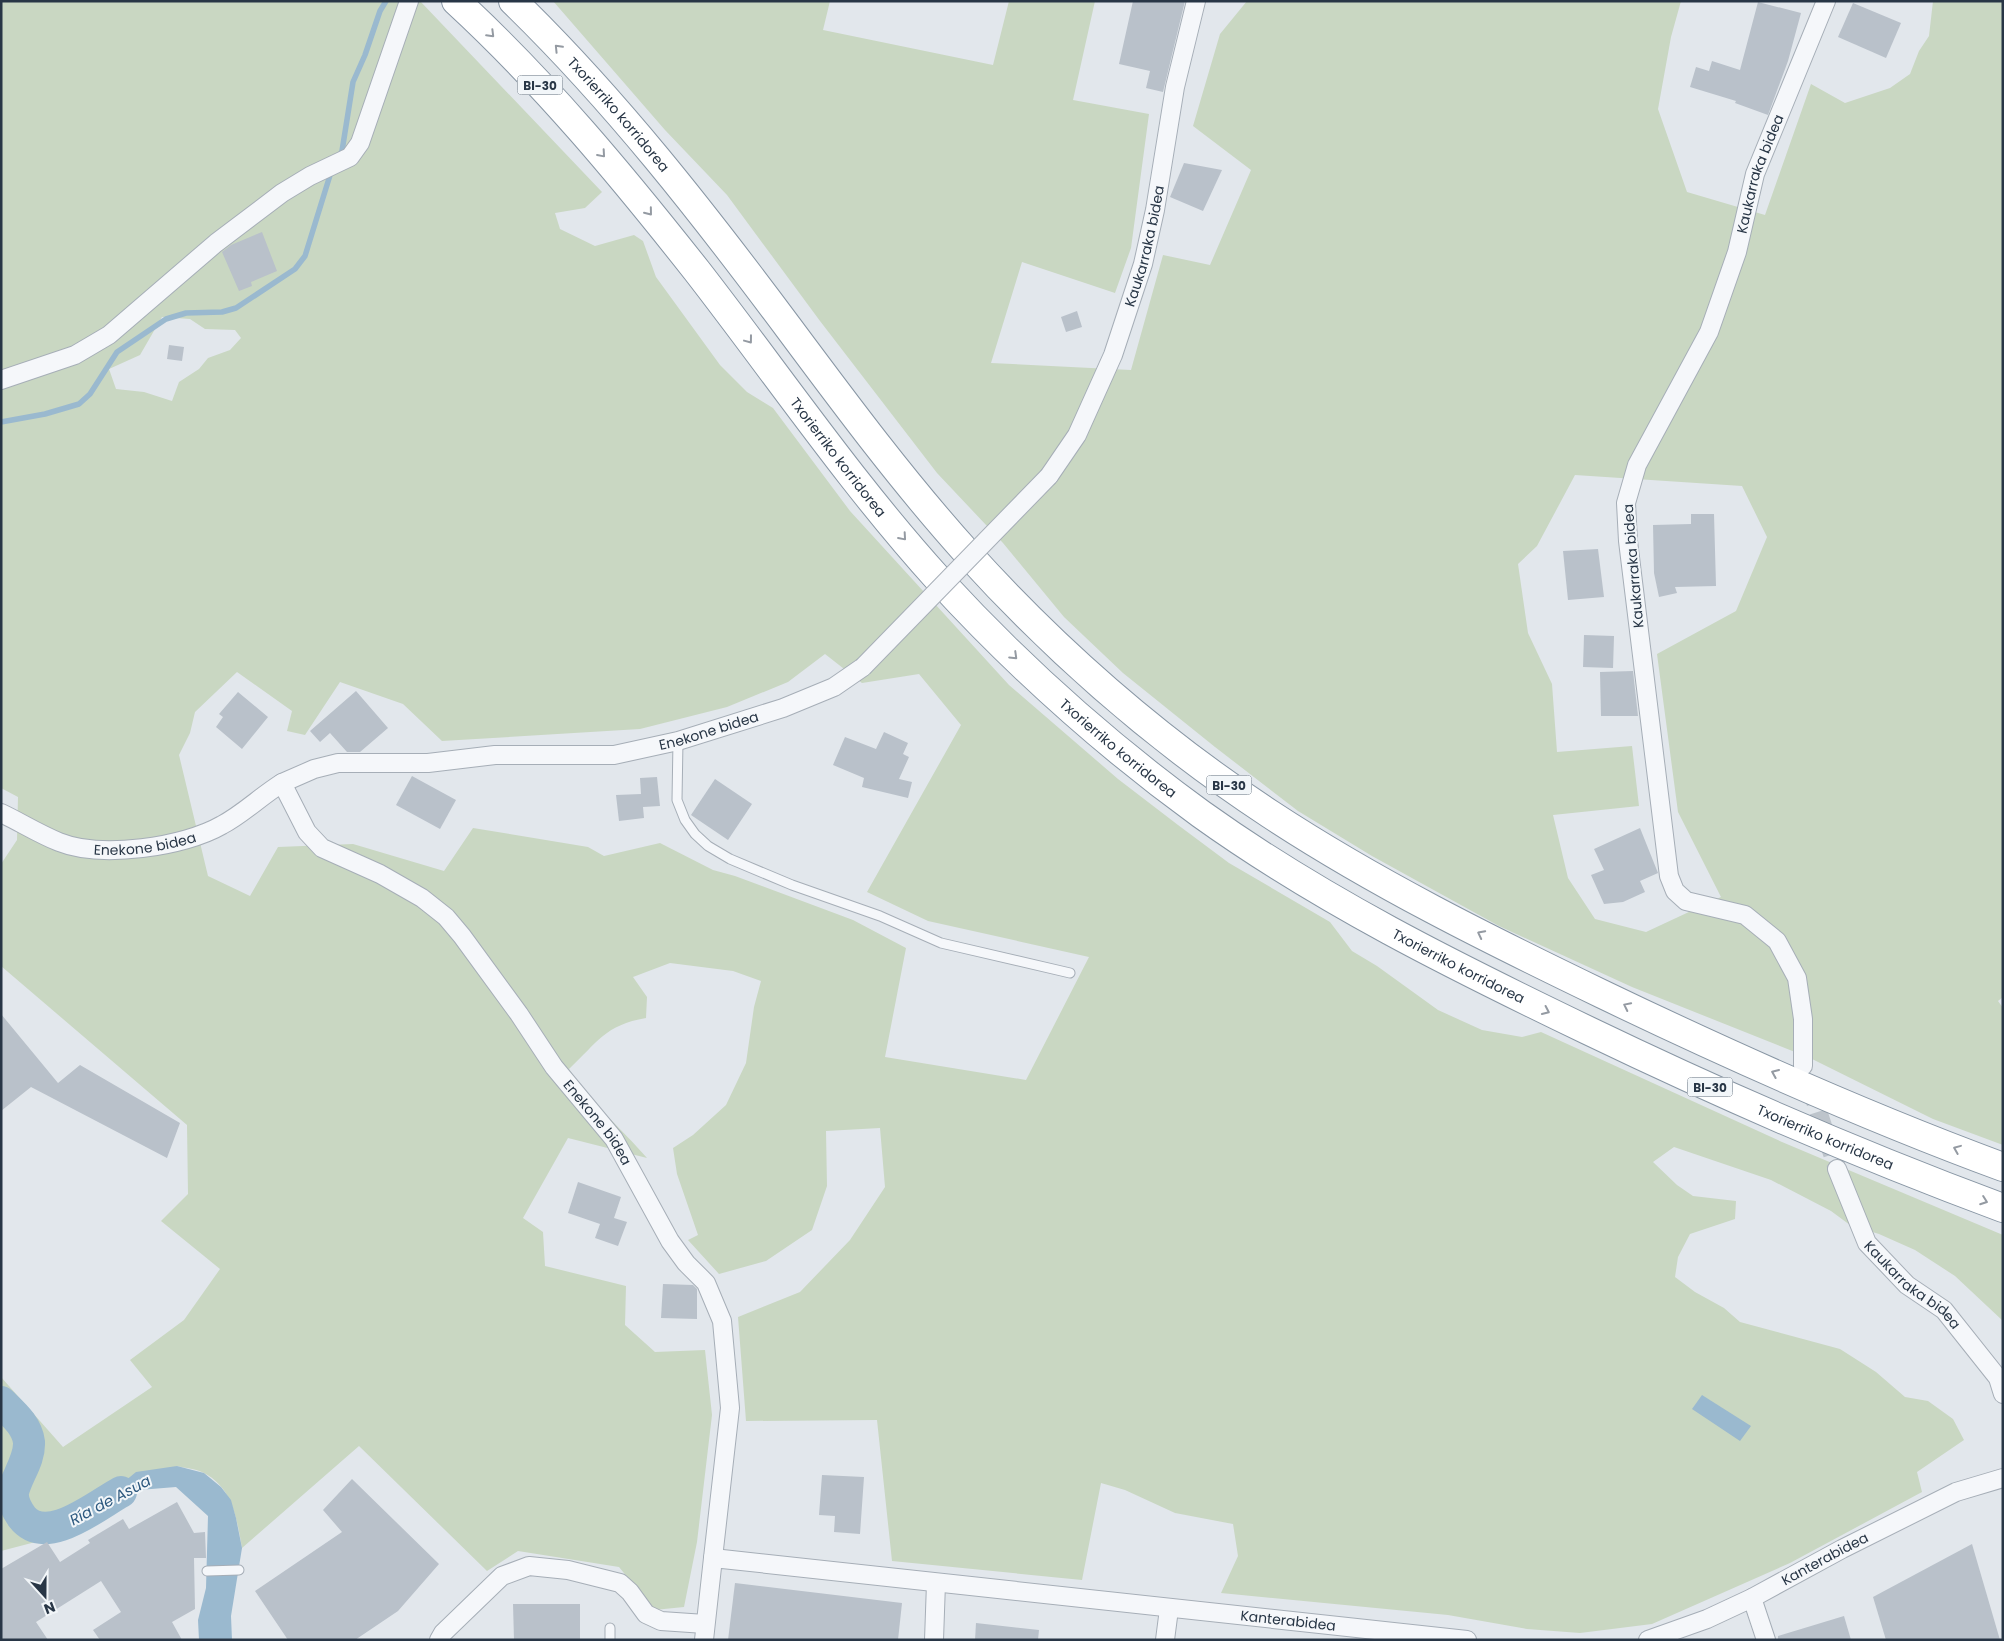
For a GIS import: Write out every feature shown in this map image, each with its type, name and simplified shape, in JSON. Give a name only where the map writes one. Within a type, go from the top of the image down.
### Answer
[{"type":"highway","name":"Txorierriko korridorea","points":[[456,1],[558,103],[619,174],[698,272],[838,458],[937,577],[995,638],[1056,697],[1165,787],[1203,815],[1291,873],[1369,919],[1520,998],[1646,1058],[1849,1147],[2003,1208]]},
{"type":"highway","name":"Txorierriko korridorea","points":[[513,1],[586,77],[649,149],[734,256],[869,434],[966,551],[1083,669],[1173,745],[1268,812],[1320,845],[1396,889],[1538,964],[1662,1023],[1780,1075],[2003,1167]]},
{"type":"street","points":[[1,380],[75,355],[109,335],[216,243],[282,193],[310,176],[350,157],[360,143],[409,1]]},
{"type":"street","name":"Kaukarraka bidea","points":[[1049,476],[1077,435],[1113,355],[1143,264],[1175,87],[1196,1]]},
{"type":"street","name":"Kaukarraka bidea","points":[[1803,1066],[1802,1019],[1797,978],[1777,941],[1745,915],[1686,901],[1675,891],[1669,876],[1628,541],[1626,503],[1637,465],[1709,332],[1736,252],[1756,174],[1826,1]]},
{"type":"street","name":"Enekone bidea","points":[[1,813],[60,843],[91,850],[151,847],[204,834],[225,824],[259,797],[282,784],[314,769],[338,763],[428,763],[495,755],[614,755],[678,741],[783,708],[834,687],[863,667],[1049,476]]},
{"type":"street","name":"Enekone bidea","points":[[282,784],[308,832],[322,848],[388,879],[422,898],[446,917],[520,1014],[554,1067],[614,1139],[670,1241],[686,1263],[706,1283],[722,1321],[730,1408],[704,1632]]},
{"type":"street","name":"Kaukarraka bidea","points":[[1837,1168],[1867,1243],[1907,1285],[1944,1310],[1998,1378],[2003,1394]]},
{"type":"street","name":"Kanterabidea","points":[[1648,1640],[1707,1619],[1752,1598],[1842,1549],[1956,1492],[2003,1478]]},
{"type":"street","name":"Kanterabidea","points":[[714,1558],[1467,1640]]},
{"type":"street","points":[[440,1640],[443,1633],[502,1576],[529,1566],[568,1570],[620,1583],[630,1592],[646,1614],[661,1621],[704,1632]]},
{"type":"street","points":[[934,1640],[936,1583]]},
{"type":"street","points":[[1752,1598],[1766,1640]]},
{"type":"street","points":[[1165,1640],[1169,1609]]},
{"type":"lane","points":[[678,741],[677,800],[685,820],[694,834],[708,846],[730,859],[792,885],[899,924],[941,943],[1070,974]]},
{"type":"lane","points":[[207,1570],[239,1570]]},
{"type":"lane","points":[[610,1628],[610,1640]]},
{"type":"green space","points":[[1,1],[420,1],[602,192],[585,208],[555,213],[560,229],[595,246],[634,235],[643,241],[656,277],[720,365],[747,392],[773,408],[850,511],[1009,685],[1118,779],[1229,863],[1330,922],[1352,951],[1377,966],[1438,1010],[1482,1030],[1522,1037],[1541,1032],[1782,1142],[2003,1235],[2003,1321],[1955,1276],[1915,1250],[1879,1234],[1850,1225],[1831,1211],[1771,1180],[1674,1147],[1653,1162],[1677,1185],[1693,1196],[1736,1201],[1735,1219],[1690,1234],[1678,1257],[1675,1277],[1695,1292],[1724,1308],[1740,1322],[1840,1349],[1876,1372],[1905,1397],[1928,1401],[1953,1419],[1964,1440],[1917,1472],[1922,1492],[1790,1563],[1652,1624],[1580,1633],[1527,1629],[1448,1615],[1221,1593],[1238,1556],[1233,1524],[1175,1513],[1125,1490],[1101,1483],[1082,1580],[892,1561],[877,1420],[746,1421],[738,1317],[800,1292],[850,1240],[885,1187],[880,1128],[826,1131],[827,1186],[812,1230],[766,1261],[719,1274],[688,1240],[698,1235],[677,1174],[673,1148],[693,1135],[726,1105],[746,1063],[754,1007],[761,981],[733,971],[670,963],[633,977],[647,997],[646,1018],[632,1021],[611,1030],[569,1069],[596,1103],[647,1158],[568,1138],[523,1218],[543,1232],[545,1266],[626,1286],[625,1325],[655,1352],[705,1350],[712,1415],[697,1542],[684,1607],[654,1610],[619,1567],[518,1551],[487,1571],[359,1446],[242,1548],[232,1506],[221,1487],[214,1479],[201,1472],[177,1466],[116,1501],[89,1528],[1,1551],[1,1377],[63,1447],[152,1387],[130,1360],[184,1320],[220,1269],[161,1221],[188,1194],[187,1125],[1,966],[1,864],[17,840],[18,797],[1,788]],"holes":[[[162,317],[190,319],[205,329],[235,330],[241,338],[230,350],[208,358],[199,369],[179,382],[172,401],[144,392],[116,389],[109,369],[140,355]],[[825,654],[862,683],[919,674],[961,725],[867,892],[928,921],[1089,957],[1026,1080],[885,1057],[906,948],[853,920],[735,876],[713,870],[660,843],[604,856],[588,847],[473,828],[444,871],[353,844],[278,847],[250,896],[208,876],[179,755],[190,733],[195,712],[237,672],[292,711],[287,731],[305,735],[340,682],[403,704],[442,741],[640,729],[727,707],[788,682]]]},
{"type":"green space","points":[[553,1],[830,1],[823,30],[993,65],[1009,1],[1095,1],[1073,100],[1149,114],[1131,248],[1115,293],[1022,262],[991,363],[1131,370],[1163,255],[1210,265],[1251,170],[1193,126],[1220,34],[1247,1],[1681,1],[1671,37],[1658,109],[1687,192],[1765,215],[1811,84],[1845,103],[1890,88],[1910,74],[1919,51],[1929,36],[1933,1],[2003,1],[2003,997],[1998,1001],[2003,1008],[2003,1145],[1933,1119],[1810,1058],[1632,987],[1499,926],[1372,856],[1298,811],[1123,673],[1064,617],[1003,543],[937,473],[820,321],[727,195],[665,130]],"holes":[[[1575,475],[1742,486],[1767,537],[1736,611],[1657,654],[1678,812],[1721,897],[1646,932],[1595,919],[1568,878],[1553,815],[1639,806],[1632,746],[1557,752],[1552,684],[1528,633],[1518,564],[1537,546]]]},
{"type":"water","points":[[1702,1395],[1751,1426],[1740,1441],[1692,1409]]},
{"type":"water","points":[[177,1466],[204,1473],[221,1487],[231,1500],[242,1548],[231,1616],[232,1640],[199,1640],[198,1620],[206,1588],[208,1516],[176,1487],[139,1490],[84,1515],[136,1472]]},
{"type":"building","points":[[1133,1],[1185,1],[1163,92],[1146,88],[1150,71],[1119,64]]},
{"type":"building","points":[[1758,2],[1801,13],[1788,61],[1768,115],[1735,103],[1736,101],[1690,87],[1696,67],[1709,71],[1712,61],[1740,70]]},
{"type":"building","points":[[1853,3],[1901,23],[1886,58],[1838,37]]},
{"type":"building","points":[[1184,163],[1222,170],[1203,211],[1170,197]]},
{"type":"building","points":[[262,232],[277,271],[251,282],[252,286],[239,291],[222,252],[231,245]]},
{"type":"building","points":[[1077,311],[1082,327],[1066,332],[1061,317]]},
{"type":"building","points":[[169,345],[184,347],[182,361],[167,359]]},
{"type":"building","points":[[1691,514],[1714,514],[1716,586],[1675,587],[1677,593],[1659,597],[1654,573],[1653,525],[1691,524]]},
{"type":"building","points":[[1598,549],[1604,597],[1568,600],[1563,551]]},
{"type":"building","points":[[1584,635],[1614,636],[1613,668],[1583,667]]},
{"type":"building","points":[[1633,671],[1638,716],[1601,716],[1600,672]]},
{"type":"building","points":[[356,691],[388,728],[360,752],[347,752],[330,733],[320,742],[310,731]]},
{"type":"building","points":[[238,692],[268,717],[242,749],[216,727],[223,717],[219,714]]},
{"type":"building","points":[[884,732],[908,743],[903,754],[909,757],[899,779],[912,782],[908,798],[862,787],[864,778],[833,765],[845,737],[876,749]]},
{"type":"building","points":[[412,776],[456,800],[440,829],[396,805]]},
{"type":"building","points":[[657,777],[660,806],[643,807],[644,818],[619,821],[616,795],[641,794],[640,778]]},
{"type":"building","points":[[715,779],[752,804],[728,840],[691,815]]},
{"type":"building","points":[[1640,828],[1658,873],[1640,881],[1645,892],[1623,902],[1604,904],[1591,875],[1604,870],[1594,849]]},
{"type":"building","points":[[1,1014],[58,1083],[80,1065],[180,1123],[167,1158],[31,1087],[1,1111]]},
{"type":"building","points":[[578,1182],[621,1197],[614,1218],[627,1222],[618,1246],[595,1238],[600,1224],[568,1213]]},
{"type":"building","points":[[663,1284],[693,1285],[697,1289],[697,1319],[661,1318]]},
{"type":"building","points":[[822,1475],[864,1477],[860,1534],[834,1532],[835,1516],[819,1515]]},
{"type":"building","points":[[352,1479],[439,1564],[398,1611],[355,1640],[288,1640],[255,1591],[342,1532],[323,1510]]},
{"type":"building","points":[[177,1502],[194,1533],[205,1532],[206,1558],[194,1558],[195,1609],[172,1622],[182,1640],[100,1640],[93,1630],[121,1612],[101,1581],[36,1622],[48,1640],[1,1640],[1,1569],[47,1542],[60,1562],[90,1543],[88,1540],[123,1519],[129,1529]]},
{"type":"building","points":[[1972,1544],[2000,1640],[1886,1640],[1873,1597]]},
{"type":"building","points":[[735,1583],[902,1603],[898,1640],[728,1640]]},
{"type":"building","points":[[513,1604],[580,1604],[580,1640],[514,1640]]},
{"type":"building","points":[[1844,1616],[1851,1640],[1778,1640],[1778,1636]]},
{"type":"building","points":[[976,1623],[1039,1630],[1038,1640],[975,1640]]},
{"type":"waterway","points":[[338,158],[342,151],[353,82],[365,55],[380,11],[386,1]]},
{"type":"waterway","points":[[1,422],[45,414],[79,404],[90,394],[117,352],[166,319],[186,313],[222,312],[236,308],[295,269],[305,256],[331,172]]},
{"type":"waterway","name":"Ría de Asua","points":[[1,1402],[18,1420],[28,1436],[29,1449],[13,1492],[13,1499],[22,1517],[32,1525],[44,1528],[72,1521],[121,1492]]},
{"type":"tunnel","points":[[1810,1086],[1837,1169]]}]
